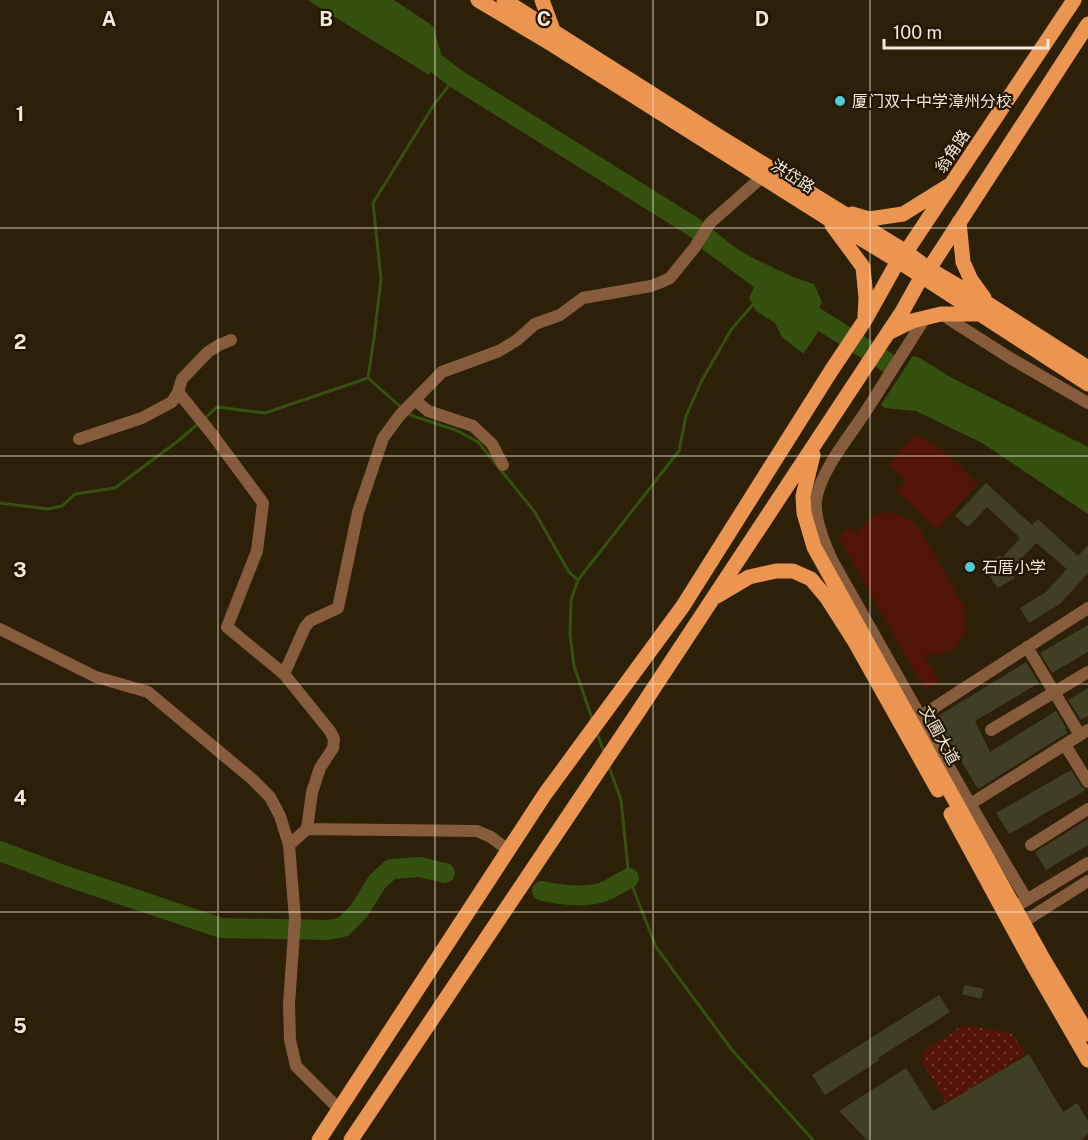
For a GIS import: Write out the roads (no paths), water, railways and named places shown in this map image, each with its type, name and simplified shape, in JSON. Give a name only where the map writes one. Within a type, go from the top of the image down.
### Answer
[{"type":"main road","name":"洪岱路","points":[[477,0],[762,177],[831,213]]},
{"type":"main road","points":[[504,0],[720,137],[831,213],[902,256],[925,273],[984,310],[1088,368]]},
{"type":"main road","points":[[542,0],[553,30]]},
{"type":"main road","name":"翁角路","points":[[319,1140],[545,794],[683,606],[865,320],[902,256],[1074,0]]},
{"type":"main road","points":[[351,1140],[852,388],[1088,24]]},
{"type":"main road","points":[[831,213],[869,219],[903,214],[953,183]]},
{"type":"main road","points":[[831,213],[863,267],[866,298],[865,320]]},
{"type":"main road","points":[[959,222],[963,262],[984,310],[1088,384]]},
{"type":"main road","points":[[888,333],[912,321],[941,314],[984,310]]},
{"type":"main road","name":"文圃大道","points":[[816,442],[803,496],[804,513],[814,547],[1016,907]]},
{"type":"main road","name":"文圃大道","points":[[712,599],[749,577],[776,571],[793,571],[810,579],[827,598],[912,722],[965,807],[1016,907],[1018,925],[1088,1060]]},
{"type":"main road","name":"文圃大道","points":[[1018,925],[1088,1034]]},
{"type":"street","points":[[284,674],[305,627],[310,621],[338,608],[362,502],[382,438],[400,415],[442,372],[499,351],[517,340],[535,324],[561,315],[583,298],[651,286],[670,278],[710,224],[762,177]]},
{"type":"street","points":[[941,314],[1010,358],[1088,403]]},
{"type":"street","points":[[925,318],[819,484],[816,503],[819,526],[826,547],[912,722],[1088,608]]},
{"type":"street","points":[[231,340],[208,352],[182,379],[181,396],[263,503],[258,551],[226,627],[284,674],[334,739],[333,748],[320,768],[312,792],[307,829],[289,845]]},
{"type":"street","points":[[80,439],[142,417],[181,396]]},
{"type":"street","points":[[413,402],[428,411],[473,426],[492,444],[503,465]]},
{"type":"street","points":[[0,630],[96,677],[148,692],[270,797],[280,816],[289,845],[295,919],[289,1004],[290,1040],[297,1066],[339,1109]]},
{"type":"street","points":[[965,807],[1084,733],[1053,693],[1027,647]]},
{"type":"street","points":[[990,730],[1088,672]]},
{"type":"street","points":[[1065,745],[1088,782]]},
{"type":"street","points":[[1031,845],[1088,809]]},
{"type":"street","points":[[307,829],[477,831],[491,837],[508,850]]},
{"type":"street","points":[[1016,907],[1088,863]]},
{"type":"street","points":[[1018,925],[1088,881]]},
{"type":"waterway","points":[[416,48],[455,78],[692,226],[731,257]]},
{"type":"waterway","points":[[368,378],[381,279],[373,203],[435,103],[455,78]]},
{"type":"waterway","points":[[593,721],[574,666],[570,634],[571,600],[578,580],[679,451],[686,416],[702,380],[731,330],[755,302]]},
{"type":"waterway","points":[[793,303],[888,363]]},
{"type":"waterway","points":[[204,419],[217,407],[265,413],[368,378],[403,409]]},
{"type":"waterway","points":[[408,413],[458,431],[478,442],[534,511],[569,572],[578,580]]},
{"type":"waterway","points":[[0,503],[48,509],[62,506],[75,494],[115,488],[199,423]]},
{"type":"waterway","points":[[597,733],[604,752]]},
{"type":"waterway","points":[[608,764],[621,800],[629,878],[656,947],[732,1050],[813,1140]]},
{"type":"waterway","points":[[0,851],[63,875],[221,928],[328,930],[343,927],[359,911],[377,882],[391,869],[420,867],[445,873]]},
{"type":"waterway","points":[[542,891],[567,895],[592,895],[608,890],[629,878]]},
{"type":"place","name":"厦门双十中学漳州分校","points":[[840,101]]},
{"type":"place","name":"石厝小学","points":[[970,567]]}]
